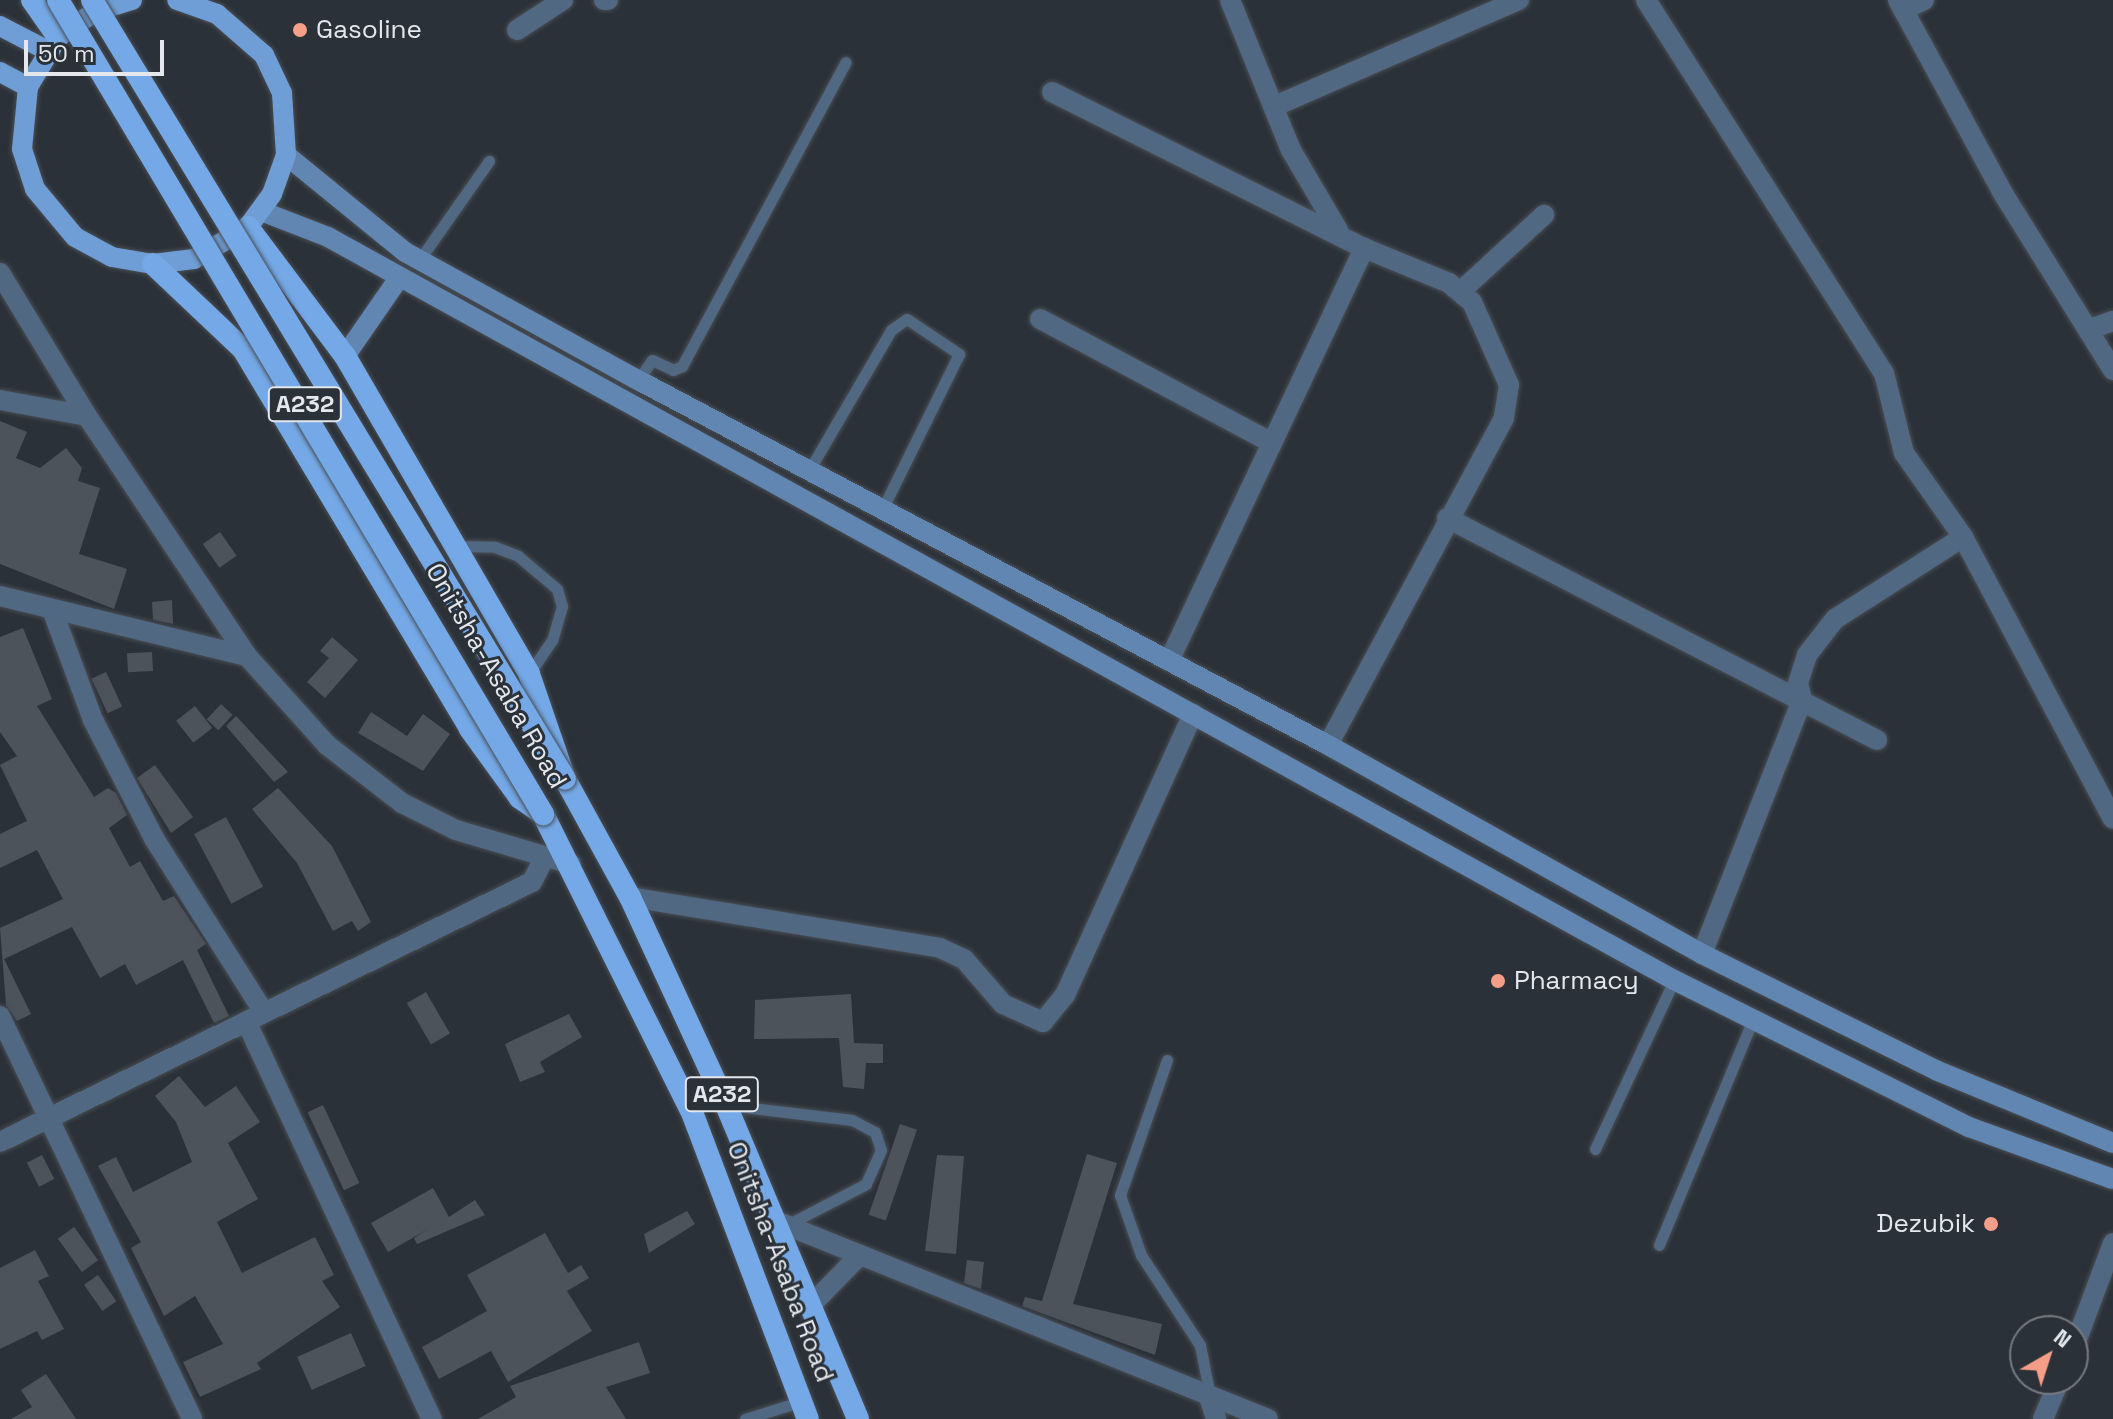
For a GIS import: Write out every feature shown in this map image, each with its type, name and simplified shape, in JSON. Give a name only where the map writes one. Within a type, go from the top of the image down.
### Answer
[{"type":"highway","points":[[32,0],[53,44]]},
{"type":"highway","name":"Onitsha-Asaba Road","points":[[58,0],[571,864],[693,1115],[805,1410]]},
{"type":"highway","name":"A232","points":[[92,0],[565,779],[630,897],[782,1223],[858,1419]]},
{"type":"highway","points":[[254,219],[345,356],[529,674],[565,779]]},
{"type":"highway","points":[[153,264],[243,349],[470,729],[520,798],[543,814]]},
{"type":"main road","points":[[132,0],[96,11],[53,44],[28,87],[22,149],[46,207],[92,249],[153,264],[194,259],[254,219],[286,155],[284,103],[264,55],[226,19],[177,0]]},
{"type":"main road","points":[[0,26],[53,44]]},
{"type":"main road","points":[[0,72],[28,87]]},
{"type":"main road","points":[[286,155],[339,205],[420,259],[638,380],[811,467],[1328,745],[1702,954],[1925,1065],[2113,1143]]},
{"type":"main road","points":[[254,219],[328,237],[1674,980],[1969,1127],[2113,1179]]},
{"type":"main road","points":[[345,356],[399,278]]},
{"type":"street","points":[[517,30],[563,0]]},
{"type":"street","points":[[1230,0],[1291,150],[1338,230]]},
{"type":"street","points":[[1275,106],[1519,0]]},
{"type":"street","points":[[1646,0],[1884,373],[1904,453],[1963,537],[2113,819]]},
{"type":"street","points":[[1924,0],[1901,5],[2113,370]]},
{"type":"street","points":[[1052,92],[1338,230],[1364,248],[1461,291],[1509,385],[1509,400],[1328,745]]},
{"type":"street","points":[[1461,291],[1544,215]]},
{"type":"street","points":[[1169,661],[1364,248]]},
{"type":"street","points":[[0,273],[87,416],[247,656],[327,745],[372,782],[456,830],[571,864]]},
{"type":"street","points":[[1040,319],[1272,443]]},
{"type":"street","points":[[2088,330],[2113,321]]},
{"type":"street","points":[[0,400],[87,416]]},
{"type":"street","points":[[1447,518],[1877,740]]},
{"type":"street","points":[[1702,954],[1802,700],[1801,669],[1835,619],[1963,537]]},
{"type":"street","points":[[0,596],[53,612],[247,656]]},
{"type":"street","points":[[53,612],[93,720],[155,840],[254,1016],[432,1419]]},
{"type":"street","points":[[630,897],[940,948],[964,959],[1003,1004],[1043,1022],[1065,995],[1193,714]]},
{"type":"street","points":[[0,1142],[49,1121],[254,1016],[532,882],[545,857]]},
{"type":"street","points":[[0,1016],[192,1419]]},
{"type":"street","points":[[782,1223],[1213,1410],[1268,1419]]},
{"type":"street","points":[[2086,1315],[2113,1243]]},
{"type":"street","points":[[814,1302],[860,1255]]},
{"type":"street","points":[[2043,1419],[2053,1395]]},
{"type":"lane","points":[[638,380],[652,360],[673,370],[682,366],[846,62]]},
{"type":"lane","points":[[420,259],[489,161]]},
{"type":"lane","points":[[811,467],[891,330],[907,319],[959,354],[884,506]]},
{"type":"lane","points":[[456,546],[495,547],[518,556],[557,589],[562,606],[552,640],[529,674]]},
{"type":"lane","points":[[1595,1149],[1674,980]]},
{"type":"lane","points":[[1659,1245],[1753,1019]]},
{"type":"lane","points":[[1167,1060],[1120,1195],[1141,1255],[1200,1345],[1213,1410]]},
{"type":"lane","points":[[726,1105],[852,1120],[875,1132],[881,1150],[866,1184],[782,1223]]},
{"type":"lane","points":[[745,1419],[805,1410]]},
{"type":"building","points":[[0,421],[27,432],[16,458],[40,468],[66,448],[82,468],[78,481],[100,488],[79,554],[127,569],[114,609],[0,564]]},
{"type":"building","points":[[220,532],[237,556],[219,568],[203,544]]},
{"type":"building","points":[[172,600],[173,624],[153,620],[152,602]]},
{"type":"building","points":[[23,628],[52,699],[37,706],[94,797],[108,788],[116,793],[127,815],[109,828],[130,867],[140,861],[163,901],[174,896],[206,944],[197,950],[229,1016],[214,1023],[183,960],[136,985],[125,964],[100,978],[72,927],[4,959],[31,1014],[17,1021],[6,1005],[0,928],[63,899],[37,850],[0,868],[0,834],[27,821],[0,765],[17,756],[0,732],[0,637]]},
{"type":"building","points":[[332,637],[358,660],[325,698],[307,682],[329,658],[320,651]]},
{"type":"building","points":[[152,652],[153,671],[128,672],[127,653]]},
{"type":"building","points":[[106,672],[122,706],[108,713],[91,679]]},
{"type":"building","points":[[221,704],[233,715],[218,730],[207,719]]},
{"type":"building","points":[[195,706],[212,728],[193,743],[176,721]]},
{"type":"building","points":[[371,712],[407,736],[423,714],[450,734],[423,771],[358,733]]},
{"type":"building","points":[[236,716],[288,772],[274,782],[226,726]]},
{"type":"building","points":[[155,765],[193,817],[171,833],[137,778]]},
{"type":"building","points":[[278,788],[332,846],[371,922],[358,931],[352,921],[333,931],[297,863],[252,809]]},
{"type":"building","points":[[226,817],[263,887],[231,904],[194,834]]},
{"type":"building","points":[[426,992],[450,1034],[431,1045],[407,1003]]},
{"type":"building","points":[[851,994],[854,1043],[883,1044],[883,1063],[866,1063],[864,1089],[843,1087],[839,1038],[754,1039],[755,1000]]},
{"type":"building","points":[[569,1014],[582,1037],[540,1062],[545,1072],[520,1082],[505,1044]]},
{"type":"building","points":[[179,1076],[205,1107],[236,1086],[260,1122],[228,1143],[258,1199],[217,1222],[242,1273],[315,1237],[334,1275],[322,1281],[340,1307],[257,1363],[261,1369],[200,1397],[183,1362],[223,1344],[195,1296],[164,1316],[131,1248],[141,1242],[98,1166],[116,1157],[133,1192],[192,1162],[176,1122],[155,1096]]},
{"type":"building","points":[[323,1105],[359,1183],[344,1190],[308,1112]]},
{"type":"building","points":[[900,1124],[917,1130],[886,1221],[869,1215]]},
{"type":"building","points":[[1087,1154],[1117,1163],[1073,1304],[1162,1324],[1155,1355],[1022,1306],[1025,1297],[1042,1301]]},
{"type":"building","points":[[42,1155],[54,1179],[39,1187],[27,1163]]},
{"type":"building","points":[[937,1155],[964,1156],[956,1254],[925,1251]]},
{"type":"building","points":[[433,1188],[449,1217],[475,1200],[485,1215],[417,1244],[414,1238],[428,1229],[388,1252],[371,1223]]},
{"type":"building","points":[[687,1211],[695,1224],[649,1253],[644,1234]]},
{"type":"building","points":[[74,1227],[98,1260],[82,1272],[58,1239]]},
{"type":"building","points":[[545,1233],[568,1273],[581,1265],[589,1278],[567,1291],[592,1331],[508,1382],[491,1351],[439,1379],[422,1347],[487,1311],[467,1275]]},
{"type":"building","points":[[35,1250],[49,1276],[38,1281],[64,1329],[42,1340],[37,1331],[0,1349],[0,1268]]},
{"type":"building","points":[[967,1260],[984,1262],[981,1289],[964,1283]]},
{"type":"building","points":[[98,1275],[116,1301],[102,1311],[84,1285]]},
{"type":"building","points":[[351,1333],[366,1366],[312,1390],[297,1357]]},
{"type":"building","points":[[639,1342],[650,1373],[606,1387],[626,1419],[478,1419],[516,1397],[510,1386]]},
{"type":"building","points":[[46,1374],[76,1419],[11,1419],[32,1407],[21,1390]]},
{"type":"place","name":"Gasoline","points":[[300,30]]},
{"type":"place","name":"Pharmacy","points":[[1498,981]]},
{"type":"place","name":"Dezubik","points":[[1991,1224]]}]
